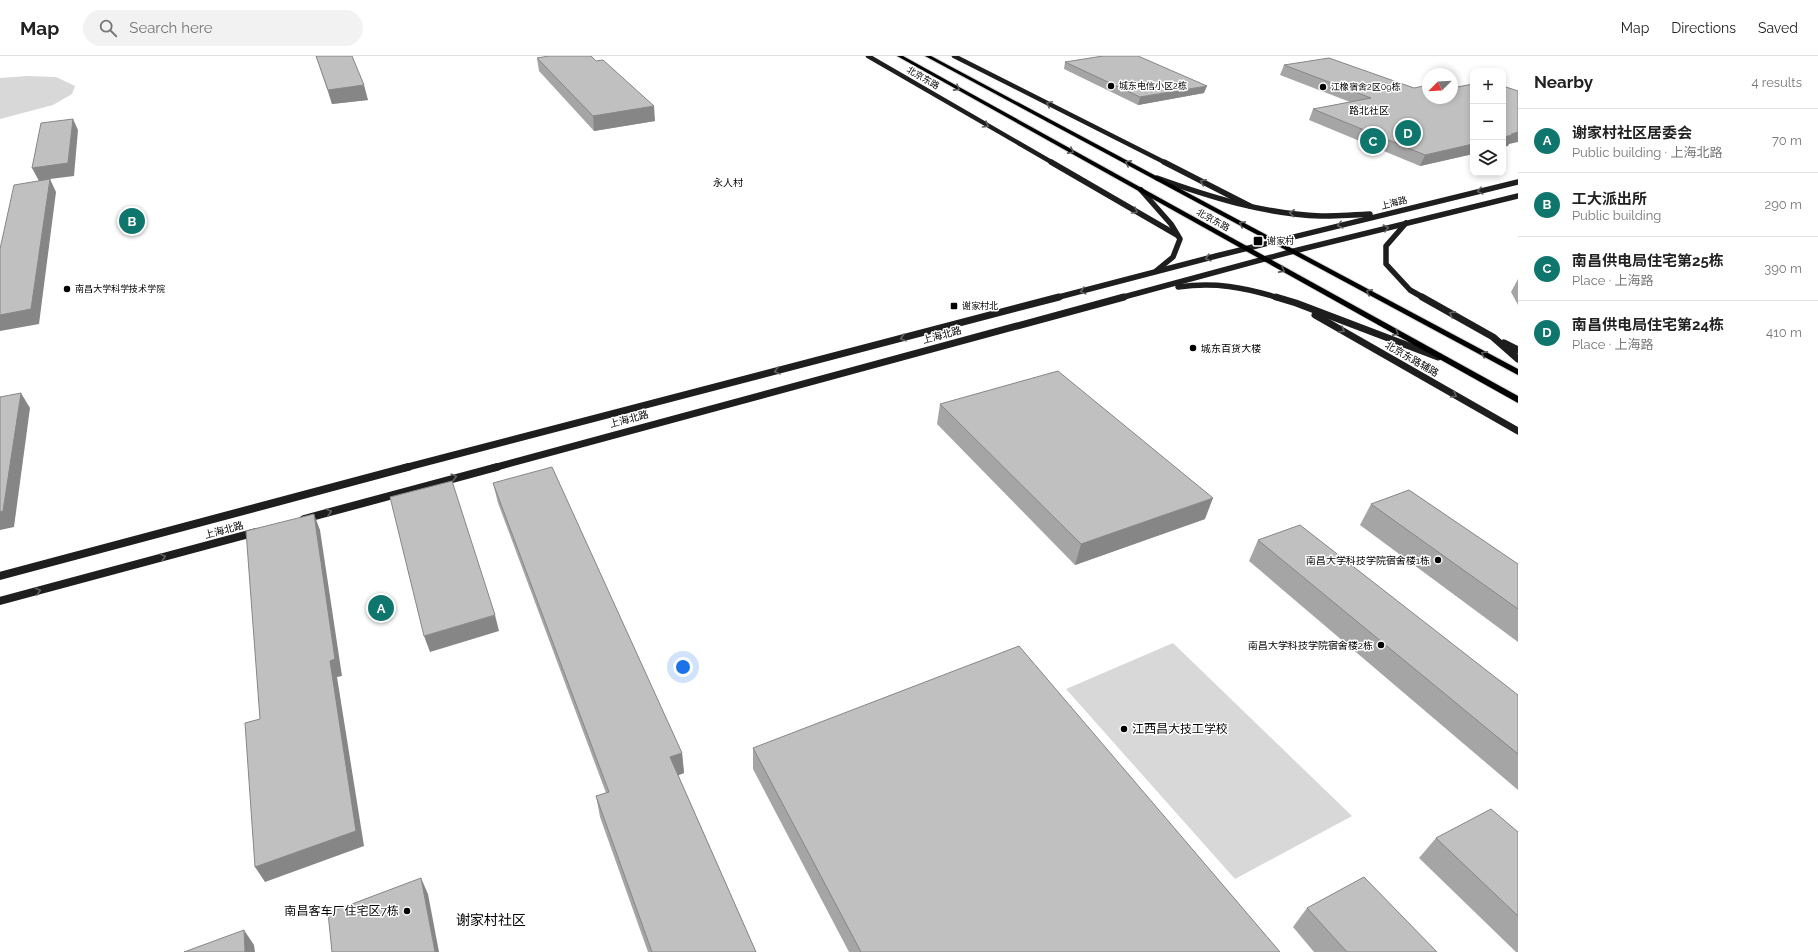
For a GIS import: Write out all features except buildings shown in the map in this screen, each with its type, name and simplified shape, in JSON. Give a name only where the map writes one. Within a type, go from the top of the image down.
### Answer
[{"type":"main road","name":"北京东路","points":[[868,56],[1177,235]]},
{"type":"main road","name":"北京东路","points":[[899,56],[1518,400]]},
{"type":"main road","name":"北京东路","points":[[927,56],[1518,372]]},
{"type":"main road","points":[[954,56],[1250,206]]},
{"type":"main road","points":[[1155,177],[1206,195],[1272,211],[1321,216],[1387,213]]},
{"type":"main road","name":"上海路","points":[[1246,248],[1518,182]]},
{"type":"main road","points":[[1141,190],[1171,224],[1180,239],[1173,257],[1154,272]]},
{"type":"main road","points":[[1294,251],[1518,196]]},
{"type":"main road","points":[[1407,223],[1386,246],[1386,264],[1410,290],[1518,350]]},
{"type":"main road","name":"上海北路","points":[[0,576],[342,484],[1246,248]]},
{"type":"main road","name":"上海北路","points":[[293,522],[1294,251]]},
{"type":"main road","points":[[1150,290],[1201,284],[1232,286],[1252,290],[1296,303],[1443,359]]},
{"type":"main road","name":"北京东路辅路","points":[[1296,303],[1518,431]]},
{"type":"main road","points":[[1493,337],[1518,359]]},
{"type":"main road","name":"上海北路","points":[[0,602],[263,530]]},
{"type":"shaded area","points":[[27,76],[56,77],[75,86],[72,94],[53,105],[0,119],[0,78]]},
{"type":"shaded area","points":[[1173,643],[1352,816],[1235,879],[1066,689]]},
{"type":"place","name":"城东电信小区2栋","points":[[1111,86]]},
{"type":"place","name":"江橡宿舍2区09栋","points":[[1323,87]]},
{"type":"place","name":"南昌供电局住宅第24栋","points":[[1408,133]]},
{"type":"place","name":"南昌供电局住宅第25栋","points":[[1373,141]]},
{"type":"place","name":"工大派出所","points":[[132,221]]},
{"type":"place","name":"谢家村","points":[[1258,241]]},
{"type":"place","name":"南昌大学科学技术学院","points":[[67,289]]},
{"type":"place","name":"谢家村北","points":[[954,306]]},
{"type":"place","name":"城东百货大楼","points":[[1193,348]]},
{"type":"place","name":"南昌大学科技学院宿舍楼1栋","points":[[1438,560]]},
{"type":"place","name":"谢家村社区居委会","points":[[381,608]]},
{"type":"place","name":"南昌大学科技学院宿舍楼2栋","points":[[1381,645]]},
{"type":"place","name":"江西昌大技工学校","points":[[1124,729]]},
{"type":"place","name":"南昌客车厂住宅区7栋","points":[[407,911]]},
{"type":"district","name":"路北社区","points":[[1369,110]]},
{"type":"district","name":"永人村","points":[[728,182]]},
{"type":"district","name":"谢家村社区","points":[[491,920]]}]
